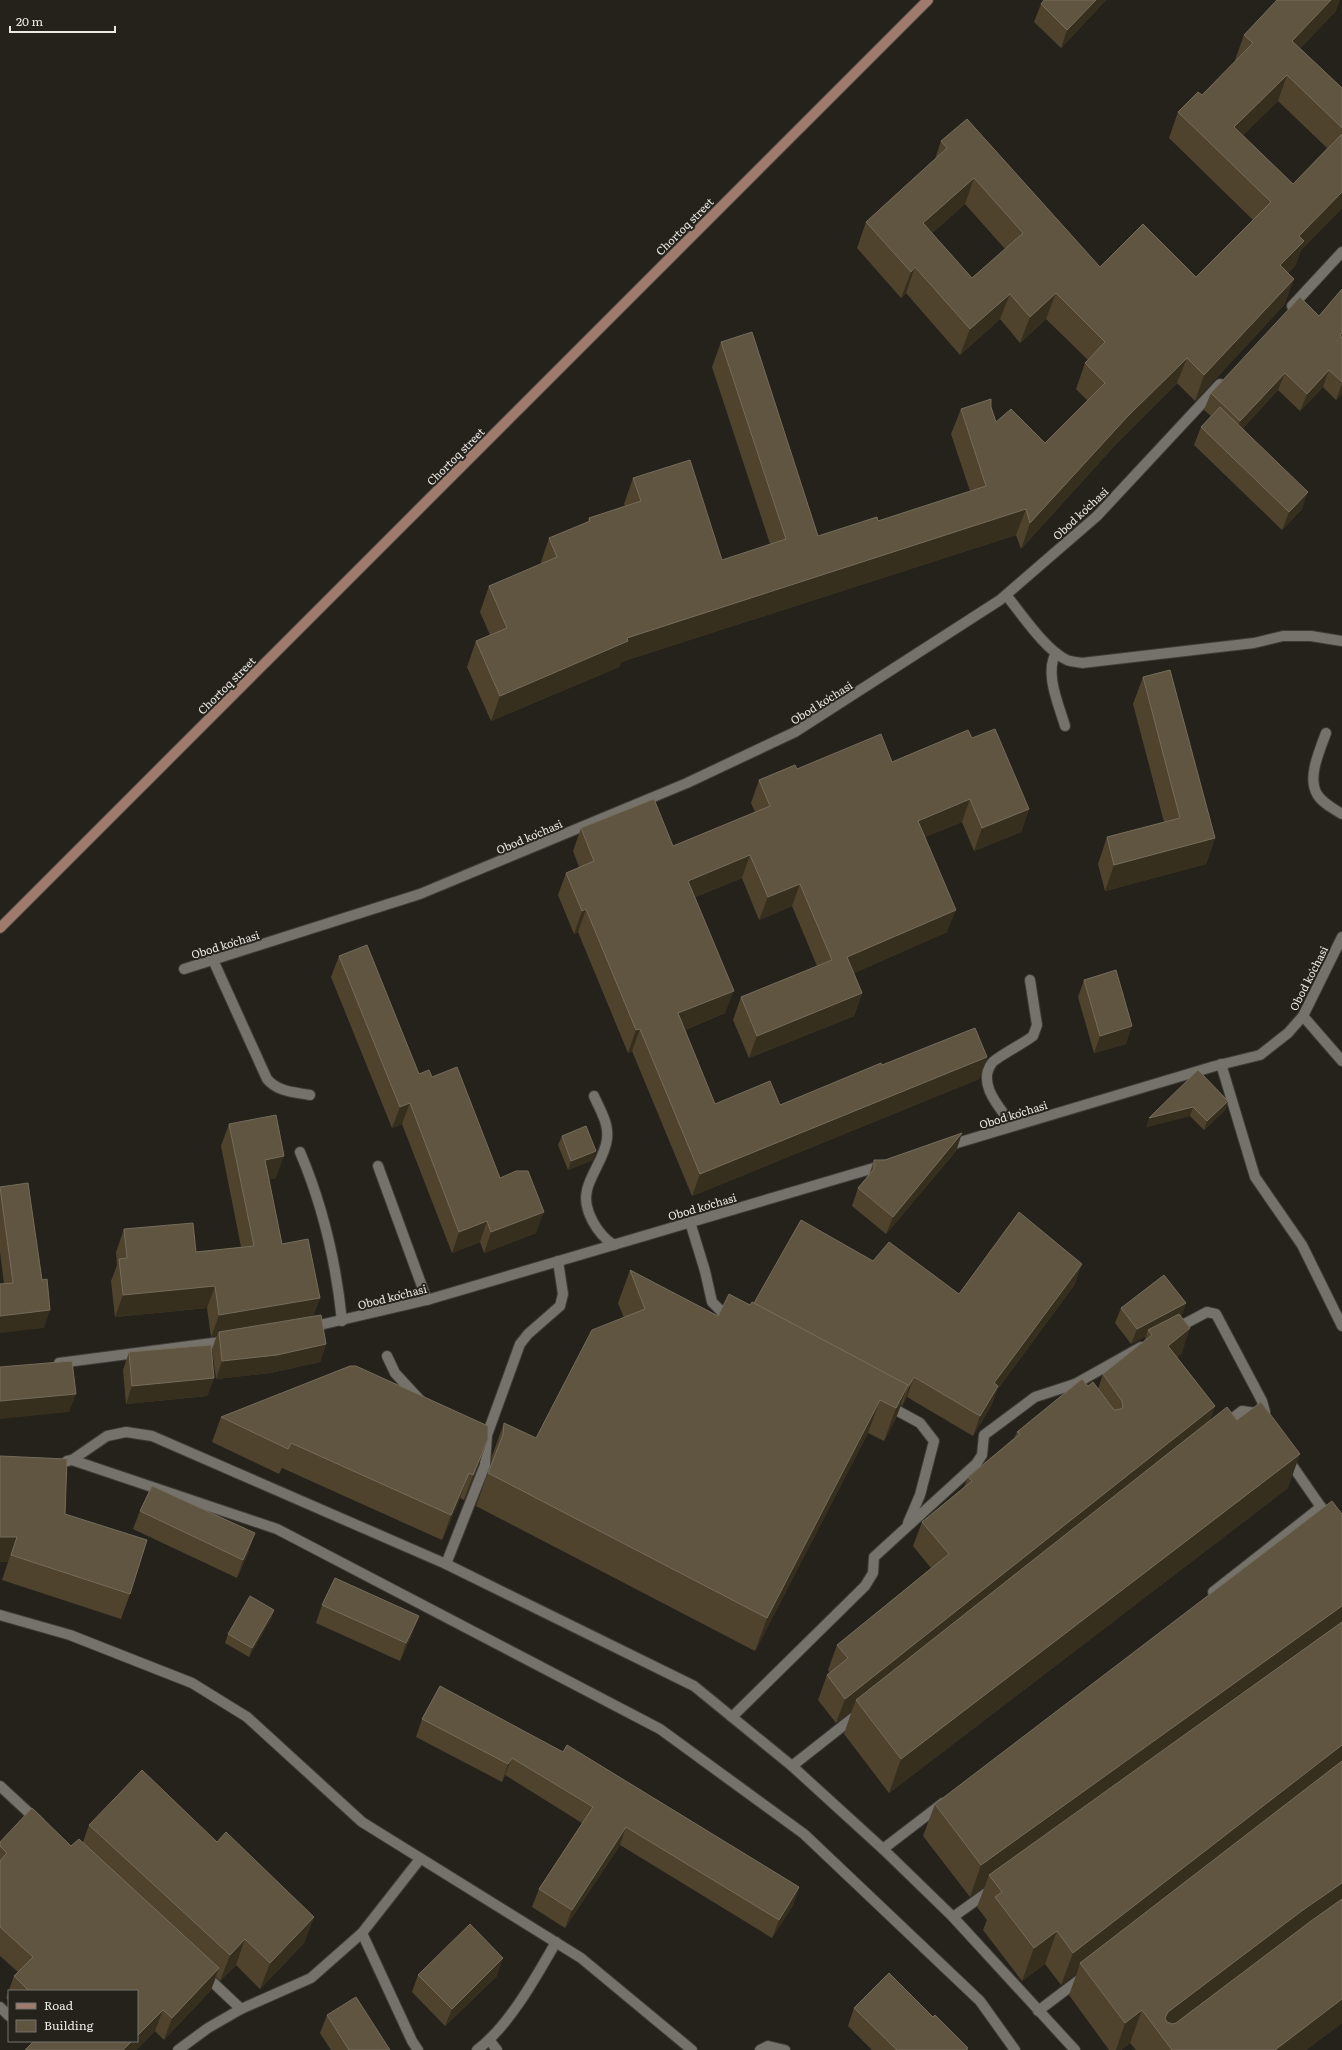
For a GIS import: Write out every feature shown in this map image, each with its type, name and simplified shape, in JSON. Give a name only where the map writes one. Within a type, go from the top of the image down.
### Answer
[{"type":"main road","name":"Chortoq street","points":[[0,928],[928,0]]},
{"type":"street","points":[[1283,315],[1342,252]]},
{"type":"street","name":"Obod koʻchasi","points":[[184,969],[420,894],[687,783],[795,732],[1006,595],[1097,516],[1225,378]]},
{"type":"street","points":[[1006,595],[1036,633],[1056,653],[1068,661],[1082,663],[1254,643],[1283,636],[1311,636],[1342,641]]},
{"type":"street","points":[[1056,653],[1052,664],[1053,678],[1065,726]]},
{"type":"street","points":[[1326,733],[1316,762],[1313,781],[1317,794],[1342,814]]},
{"type":"street","name":"Obod koʻchasi","points":[[938,1148],[1221,1064],[1260,1055],[1288,1033],[1303,1016],[1342,937]]},
{"type":"street","points":[[213,960],[267,1079],[273,1086],[282,1090],[310,1095]]},
{"type":"street","points":[[1013,1126],[988,1090],[987,1077],[992,1062],[1034,1036],[1036,1025],[1030,980]]},
{"type":"street","points":[[1303,1016],[1342,1061]]},
{"type":"street","points":[[1221,1064],[1255,1177],[1302,1245],[1342,1326]]},
{"type":"street","points":[[594,1096],[606,1122],[607,1139],[587,1191],[589,1210],[595,1227],[604,1238],[614,1244]]},
{"type":"street","points":[[300,1152],[313,1184],[325,1222],[340,1297],[342,1321]]},
{"type":"street","name":"Obod koʻchasi","points":[[303,1328],[342,1321],[427,1300],[893,1162]]},
{"type":"street","points":[[378,1166],[427,1300]]},
{"type":"street","points":[[690,1222],[705,1271],[712,1302],[735,1325],[741,1328]]},
{"type":"street","points":[[446,1564],[485,1466],[487,1435],[520,1344],[528,1334],[553,1314],[560,1306],[562,1294],[558,1262]]},
{"type":"street","points":[[1168,1332],[1207,1312],[1216,1314],[1262,1401],[1266,1412],[1265,1426],[1255,1413],[1242,1411],[1217,1431]]},
{"type":"street","points":[[47,1364],[242,1339]]},
{"type":"street","points":[[732,1717],[865,1586],[873,1573],[874,1557],[976,1464],[982,1455],[984,1435],[1035,1397],[1075,1384],[1150,1342]]},
{"type":"street","points":[[386,1356],[395,1373],[416,1396],[427,1404]]},
{"type":"street","points":[[1075,1384],[1087,1401]]},
{"type":"street","points":[[878,1400],[920,1422],[934,1441],[920,1495],[907,1527]]},
{"type":"street","points":[[475,1430],[487,1435]]},
{"type":"street","points":[[72,1460],[107,1436],[126,1432],[152,1436],[446,1564],[694,1686],[792,1766],[884,1850],[953,1917],[1075,2050]]},
{"type":"street","points":[[1281,1449],[1321,1507],[1342,1531]]},
{"type":"street","points":[[58,1461],[72,1460],[277,1529],[660,1729],[804,1834],[980,2001],[1015,2050]]},
{"type":"street","points":[[1202,1600],[1321,1507]]},
{"type":"street","points":[[0,1614],[70,1635],[192,1683],[247,1717],[362,1822],[581,1958],[692,2050]]},
{"type":"street","points":[[792,1766],[867,1707]]},
{"type":"street","points":[[0,1786],[46,1828]]},
{"type":"street","points":[[884,1850],[952,1796]]},
{"type":"street","points":[[178,2050],[208,2028],[241,2009],[310,1978],[362,1933],[420,1858]]},
{"type":"street","points":[[953,1917],[999,1884]]},
{"type":"street","points":[[362,1933],[412,2041],[418,2050]]},
{"type":"street","points":[[477,2050],[490,2041],[530,1986],[556,1942]]},
{"type":"street","points":[[195,1967],[241,2009]]},
{"type":"street","points":[[1038,2011],[1094,1968]]},
{"type":"street","points":[[0,2007],[8,2015]]},
{"type":"street","points":[[490,2041],[497,2050]]},
{"type":"street","points":[[760,2050],[768,2046],[785,2050]]},
{"type":"building","points":[[1044,0],[1096,0],[1067,30],[1041,4]]},
{"type":"building","points":[[1277,0],[1331,0],[1292,41],[1342,88],[1342,128],[1287,75],[1234,127],[1293,184],[1342,134],[1342,192],[1299,236],[1304,241],[1280,265],[1294,279],[1204,375],[1187,358],[1127,417],[1030,523],[1026,509],[627,638],[628,641],[500,696],[476,641],[507,628],[489,586],[557,557],[549,538],[590,521],[589,518],[641,501],[633,478],[690,460],[722,560],[786,539],[721,342],[752,332],[818,536],[877,517],[878,521],[986,486],[961,409],[991,399],[991,407],[996,422],[1011,409],[1045,443],[1105,383],[1085,363],[1105,342],[1056,293],[1030,317],[1010,294],[970,329],[915,267],[911,272],[866,222],[947,148],[941,141],[967,119],[1100,267],[1143,224],[1196,277],[1271,202],[1178,112],[1198,92],[1202,95],[1253,43],[1244,35]],"holes":[[[974,178],[1023,233],[972,278],[923,223]]]},
{"type":"building","points":[[1342,289],[1342,333],[1340,335],[1342,338],[1342,382],[1329,370],[1307,394],[1285,373],[1240,421],[1211,393],[1300,297],[1319,316]]},
{"type":"building","points":[[1220,407],[1308,492],[1289,512],[1201,427]]},
{"type":"building","points":[[1170,670],[1215,838],[1114,865],[1107,837],[1180,818],[1143,677]]},
{"type":"building","points":[[995,729],[1029,809],[982,828],[970,799],[918,821],[956,910],[847,957],[862,993],[757,1036],[741,997],[832,960],[800,884],[768,897],[750,855],[688,881],[734,991],[678,1013],[715,1104],[770,1081],[780,1105],[881,1063],[882,1065],[975,1028],[987,1057],[700,1174],[640,1029],[636,1030],[586,909],[582,911],[566,873],[594,861],[581,828],[654,799],[673,846],[770,806],[759,780],[795,765],[797,769],[881,734],[892,762],[968,730],[972,738]]},
{"type":"building","points":[[367,945],[419,1074],[429,1070],[432,1077],[457,1067],[500,1178],[516,1171],[528,1171],[544,1212],[491,1232],[487,1221],[459,1232],[410,1103],[400,1107],[339,956]]},
{"type":"building","points":[[1116,970],[1132,1026],[1100,1036],[1084,980]]},
{"type":"building","points":[[1198,1070],[1228,1101],[1207,1121],[1193,1107],[1149,1118]]},
{"type":"building","points":[[276,1115],[284,1156],[265,1160],[282,1244],[308,1239],[320,1298],[219,1315],[215,1286],[123,1295],[119,1259],[127,1258],[124,1229],[193,1223],[196,1252],[254,1246],[229,1124]]},
{"type":"building","points":[[586,1126],[596,1151],[571,1161],[562,1136]]},
{"type":"building","points":[[962,1133],[893,1217],[858,1188],[874,1169],[874,1160],[885,1160]]},
{"type":"building","points":[[28,1183],[42,1280],[47,1279],[50,1310],[0,1316],[0,1284],[13,1283],[0,1187]]},
{"type":"building","points":[[1019,1212],[1082,1264],[994,1383],[998,1386],[980,1416],[914,1377],[909,1386],[754,1303],[801,1220],[873,1261],[889,1242],[959,1294]]},
{"type":"building","points":[[630,1270],[718,1316],[729,1294],[750,1305],[752,1302],[908,1385],[896,1408],[880,1400],[767,1618],[488,1473],[503,1435],[504,1423],[536,1438],[592,1330],[645,1309]]},
{"type":"building","points":[[1164,1275],[1186,1303],[1137,1329],[1121,1308]]},
{"type":"building","points":[[1179,1314],[1190,1328],[1168,1346],[1215,1406],[845,1699],[827,1675],[848,1658],[837,1645],[949,1554],[922,1522],[972,1481],[968,1477],[1020,1434],[1017,1432],[1082,1379],[1088,1386],[1093,1382],[1114,1410],[1121,1409],[1123,1407],[1122,1401],[1103,1374],[1152,1335],[1148,1330]]},
{"type":"building","points":[[321,1315],[326,1344],[277,1355],[222,1361],[219,1332]]},
{"type":"building","points":[[211,1345],[214,1378],[132,1386],[129,1352]]},
{"type":"building","points":[[72,1361],[76,1394],[0,1401],[0,1367]]},
{"type":"building","points":[[350,1366],[356,1366],[488,1426],[488,1439],[473,1475],[469,1473],[451,1515],[291,1443],[288,1449],[221,1417]]},
{"type":"building","points":[[1261,1402],[1300,1454],[901,1759],[856,1700],[1227,1407],[1237,1420]]},
{"type":"building","points":[[0,1456],[67,1459],[65,1514],[147,1540],[130,1594],[11,1555],[17,1537],[0,1537]]},
{"type":"building","points":[[152,1486],[255,1533],[243,1560],[140,1511]]},
{"type":"building","points":[[1332,1501],[1342,1514],[1342,1606],[981,1865],[935,1804]]},
{"type":"building","points":[[335,1578],[419,1616],[406,1643],[322,1605]]},
{"type":"building","points":[[250,1596],[274,1610],[252,1648],[228,1634]]},
{"type":"building","points":[[1342,1622],[1342,1745],[1073,1953],[1057,1931],[1034,1948],[995,1897],[1002,1892],[989,1875]]},
{"type":"building","points":[[440,1686],[563,1752],[567,1745],[799,1887],[779,1920],[626,1827],[572,1910],[539,1889],[593,1807],[512,1758],[508,1764],[422,1719]]},
{"type":"building","points":[[1342,1761],[1342,1883],[1303,1910],[1168,2012],[1165,2018],[1167,2022],[1172,2024],[1176,2023],[1342,1899],[1342,1999],[1275,2050],[1172,2050],[1142,2010],[1125,2023],[1080,1963]]},
{"type":"building","points":[[142,1770],[217,1842],[226,1832],[314,1917],[270,1963],[245,1939],[230,1955],[89,1825]]},
{"type":"building","points":[[32,1808],[71,1846],[79,1839],[219,1968],[172,2018],[163,2010],[138,2035],[138,1990],[28,1990],[14,1976],[33,1957],[0,1927],[0,1861],[7,1853],[0,1846],[0,1842]]},
{"type":"building","points":[[470,1924],[503,1958],[452,2009],[418,1975]]},
{"type":"building","points":[[889,1973],[933,2017],[935,2015],[968,2048],[966,2050],[897,2050],[854,2008]]},
{"type":"building","points":[[356,1997],[390,2050],[349,2050],[327,2015]]},
{"type":"building","points":[[33,2042],[131,2042],[123,2050],[25,2050]]}]
